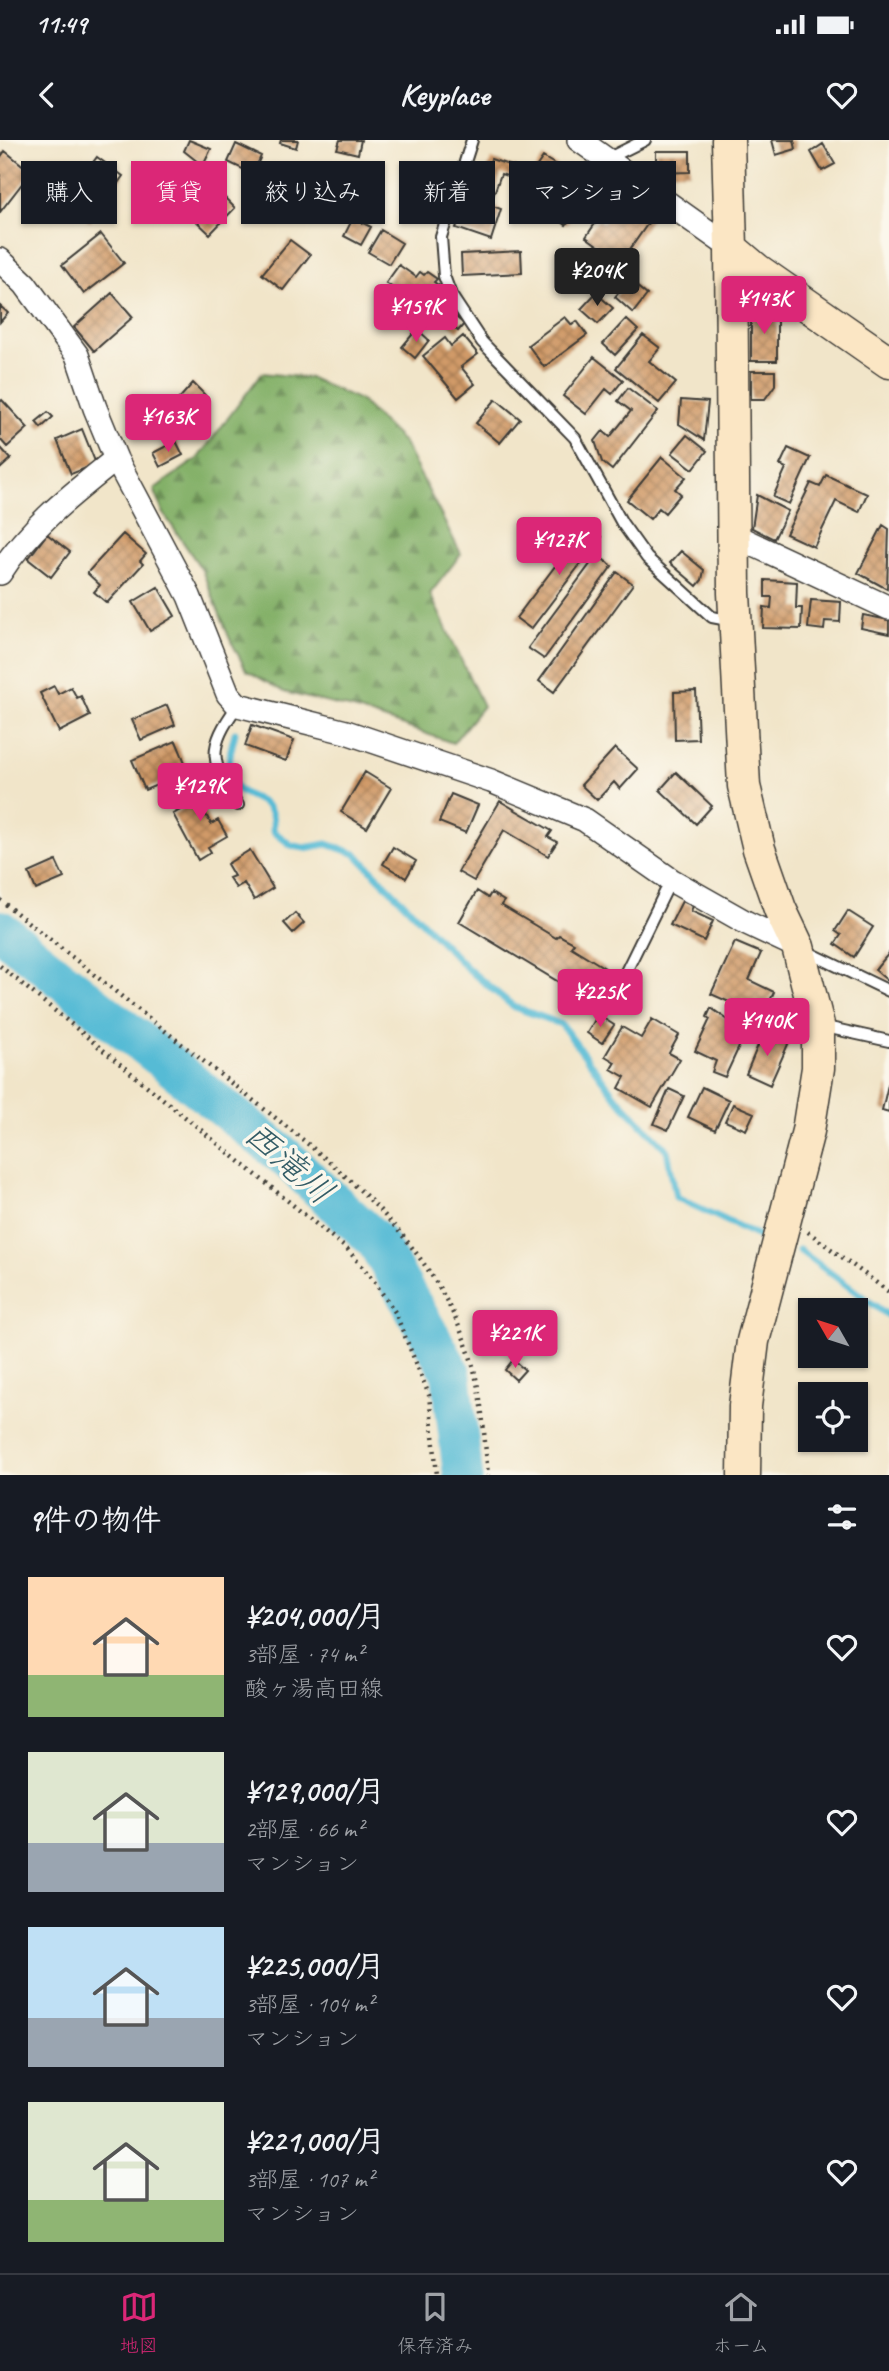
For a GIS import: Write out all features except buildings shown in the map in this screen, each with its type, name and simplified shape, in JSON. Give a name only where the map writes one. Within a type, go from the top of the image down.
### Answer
[{"type":"street","points":[[579,140],[889,362]]},
{"type":"street","points":[[728,140],[735,622],[744,786],[759,849],[780,909],[798,947],[818,1025],[818,1068],[810,1118],[752,1341],[745,1406],[744,1475]]},
{"type":"street","points":[[0,260],[25,284],[77,355],[116,459],[189,596],[228,694],[237,705],[346,732],[491,781],[585,820],[671,880],[747,923],[798,947]]},
{"type":"street","points":[[0,573],[39,525],[116,459]]},
{"type":"street","points":[[733,535],[889,608]]},
{"type":"lane","points":[[472,140],[441,237],[444,276],[451,295],[482,342],[575,438],[622,523],[646,558],[712,617],[735,622]]},
{"type":"lane","points":[[607,159],[645,140]]},
{"type":"lane","points":[[237,705],[221,727],[215,750],[218,775],[239,806]]},
{"type":"lane","points":[[613,998],[671,880]]},
{"type":"lane","points":[[798,947],[889,991]]},
{"type":"lane","points":[[818,1025],[889,1041]]},
{"type":"path","points":[[0,900],[347,1175],[412,1244],[440,1289],[468,1350],[480,1405],[488,1475]]},
{"type":"path","points":[[0,966],[348,1250],[395,1312],[429,1395],[437,1475]]},
{"type":"path","points":[[785,1215],[889,1292]]},
{"type":"green space","points":[[262,373],[310,378],[360,400],[404,443],[461,554],[430,594],[483,706],[453,743],[357,710],[284,692],[246,670],[229,637],[202,570],[164,514],[154,489],[197,459]]},
{"type":"waterway","points":[[235,733],[229,761],[231,778],[236,787],[270,810],[273,831],[291,845],[304,848],[327,844],[356,854],[468,969],[514,1007],[561,1024],[615,1096],[667,1150],[676,1197],[761,1237]]},
{"type":"waterway","name":"西滝川","points":[[0,930],[284,1156],[376,1241],[451,1373],[463,1475]]},
{"type":"waterway","points":[[799,1250],[889,1316]]}]
